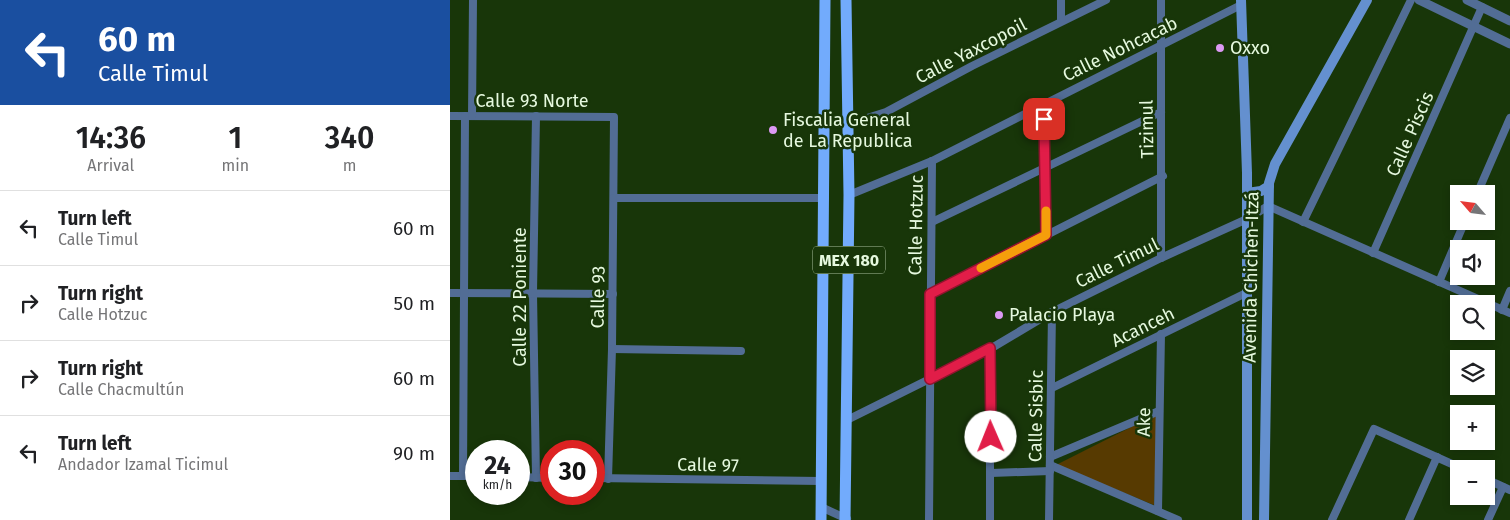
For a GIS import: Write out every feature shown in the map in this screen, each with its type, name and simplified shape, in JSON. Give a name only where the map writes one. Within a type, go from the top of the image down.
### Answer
[{"type":"main road","name":"MEX 180","points":[[821,520],[821,324],[825,198],[825,0]]},
{"type":"main road","name":"MEX 180","points":[[846,0],[849,195],[846,519]]},
{"type":"main road","name":"Avenida Chichen-Itzá","points":[[1264,520],[1269,186],[1275,164],[1367,0]]},
{"type":"main road","name":"Avenida Chichen-Itzá","points":[[1241,2],[1247,193],[1247,520]]},
{"type":"main road","points":[[1247,193],[1262,191],[1269,186]]},
{"type":"street","points":[[450,476],[464,476],[463,293],[473,0]]},
{"type":"street","points":[[1061,0],[1061,22]]},
{"type":"street","name":"Calle Yaxcopoil","points":[[848,124],[886,112],[1106,0]]},
{"type":"street","name":"Tizimul","points":[[1161,0],[1162,258]]},
{"type":"street","points":[[1303,222],[1411,0]]},
{"type":"street","points":[[1419,0],[1510,44]]},
{"type":"street","points":[[1467,0],[1510,21]]},
{"type":"street","name":"Calle Nohcacab","points":[[849,195],[932,161],[1162,45],[1241,2]]},
{"type":"street","name":"Calle Piscis","points":[[1373,253],[1482,7]]},
{"type":"street","points":[[1043,104],[1046,166],[1046,235]]},
{"type":"street","points":[[932,222],[1160,112]]},
{"type":"street","name":"Calle 93 Norte","points":[[450,116],[614,117]]},
{"type":"street","name":"Calle 22 Poniente","points":[[536,116],[533,293],[536,478]]},
{"type":"street","name":"Calle 93","points":[[608,479],[613,294],[614,117]]},
{"type":"street","points":[[1481,185],[1510,118]]},
{"type":"street","name":"Calle Hotzuc","points":[[929,520],[932,161]]},
{"type":"street","points":[[930,294],[1163,176]]},
{"type":"street","points":[[614,198],[825,198]]},
{"type":"street","points":[[1268,206],[1510,314]]},
{"type":"street","name":"Calle Timul","points":[[847,420],[990,348],[1052,312],[1247,219],[1268,206]]},
{"type":"street","points":[[1439,282],[1461,230]]},
{"type":"street","points":[[1502,310],[1510,292]]},
{"type":"street","points":[[450,293],[613,294]]},
{"type":"street","name":"Acanceh","points":[[1052,388],[1246,293]]},
{"type":"street","name":"Calle Sisbic","points":[[1049,520],[1052,312]]},
{"type":"street","name":"Ake","points":[[1158,511],[1161,334]]},
{"type":"street","points":[[990,348],[990,520]]},
{"type":"street","points":[[612,349],[741,351]]},
{"type":"street","points":[[991,473],[1050,464],[1159,411]]},
{"type":"street","points":[[1332,520],[1374,429],[1450,463]]},
{"type":"street","points":[[1409,520],[1437,457]]},
{"type":"street","points":[[1050,464],[1178,520]]},
{"type":"street","points":[[530,478],[540,478]]},
{"type":"street","name":"Calle 97","points":[[605,479],[821,480]]},
{"type":"street","points":[[1488,520],[1507,488],[1495,483]]},
{"type":"street","points":[[821,507],[846,519]]},
{"type":"shaded area","points":[[1157,414],[1154,505],[1056,465]]},
{"type":"slow traffic","points":[[981,268],[1046,235],[1046,211]]},
{"type":"place","name":"Oxxo","points":[[1220,48]]},
{"type":"place","name":"Fiscalia General de La Republica","points":[[773,130]]},
{"type":"place","name":"Palacio Playa","points":[[999,315]]},
{"type":"route","points":[[991,437],[990,348],[930,379],[930,294],[1046,235],[1044,119]]}]
